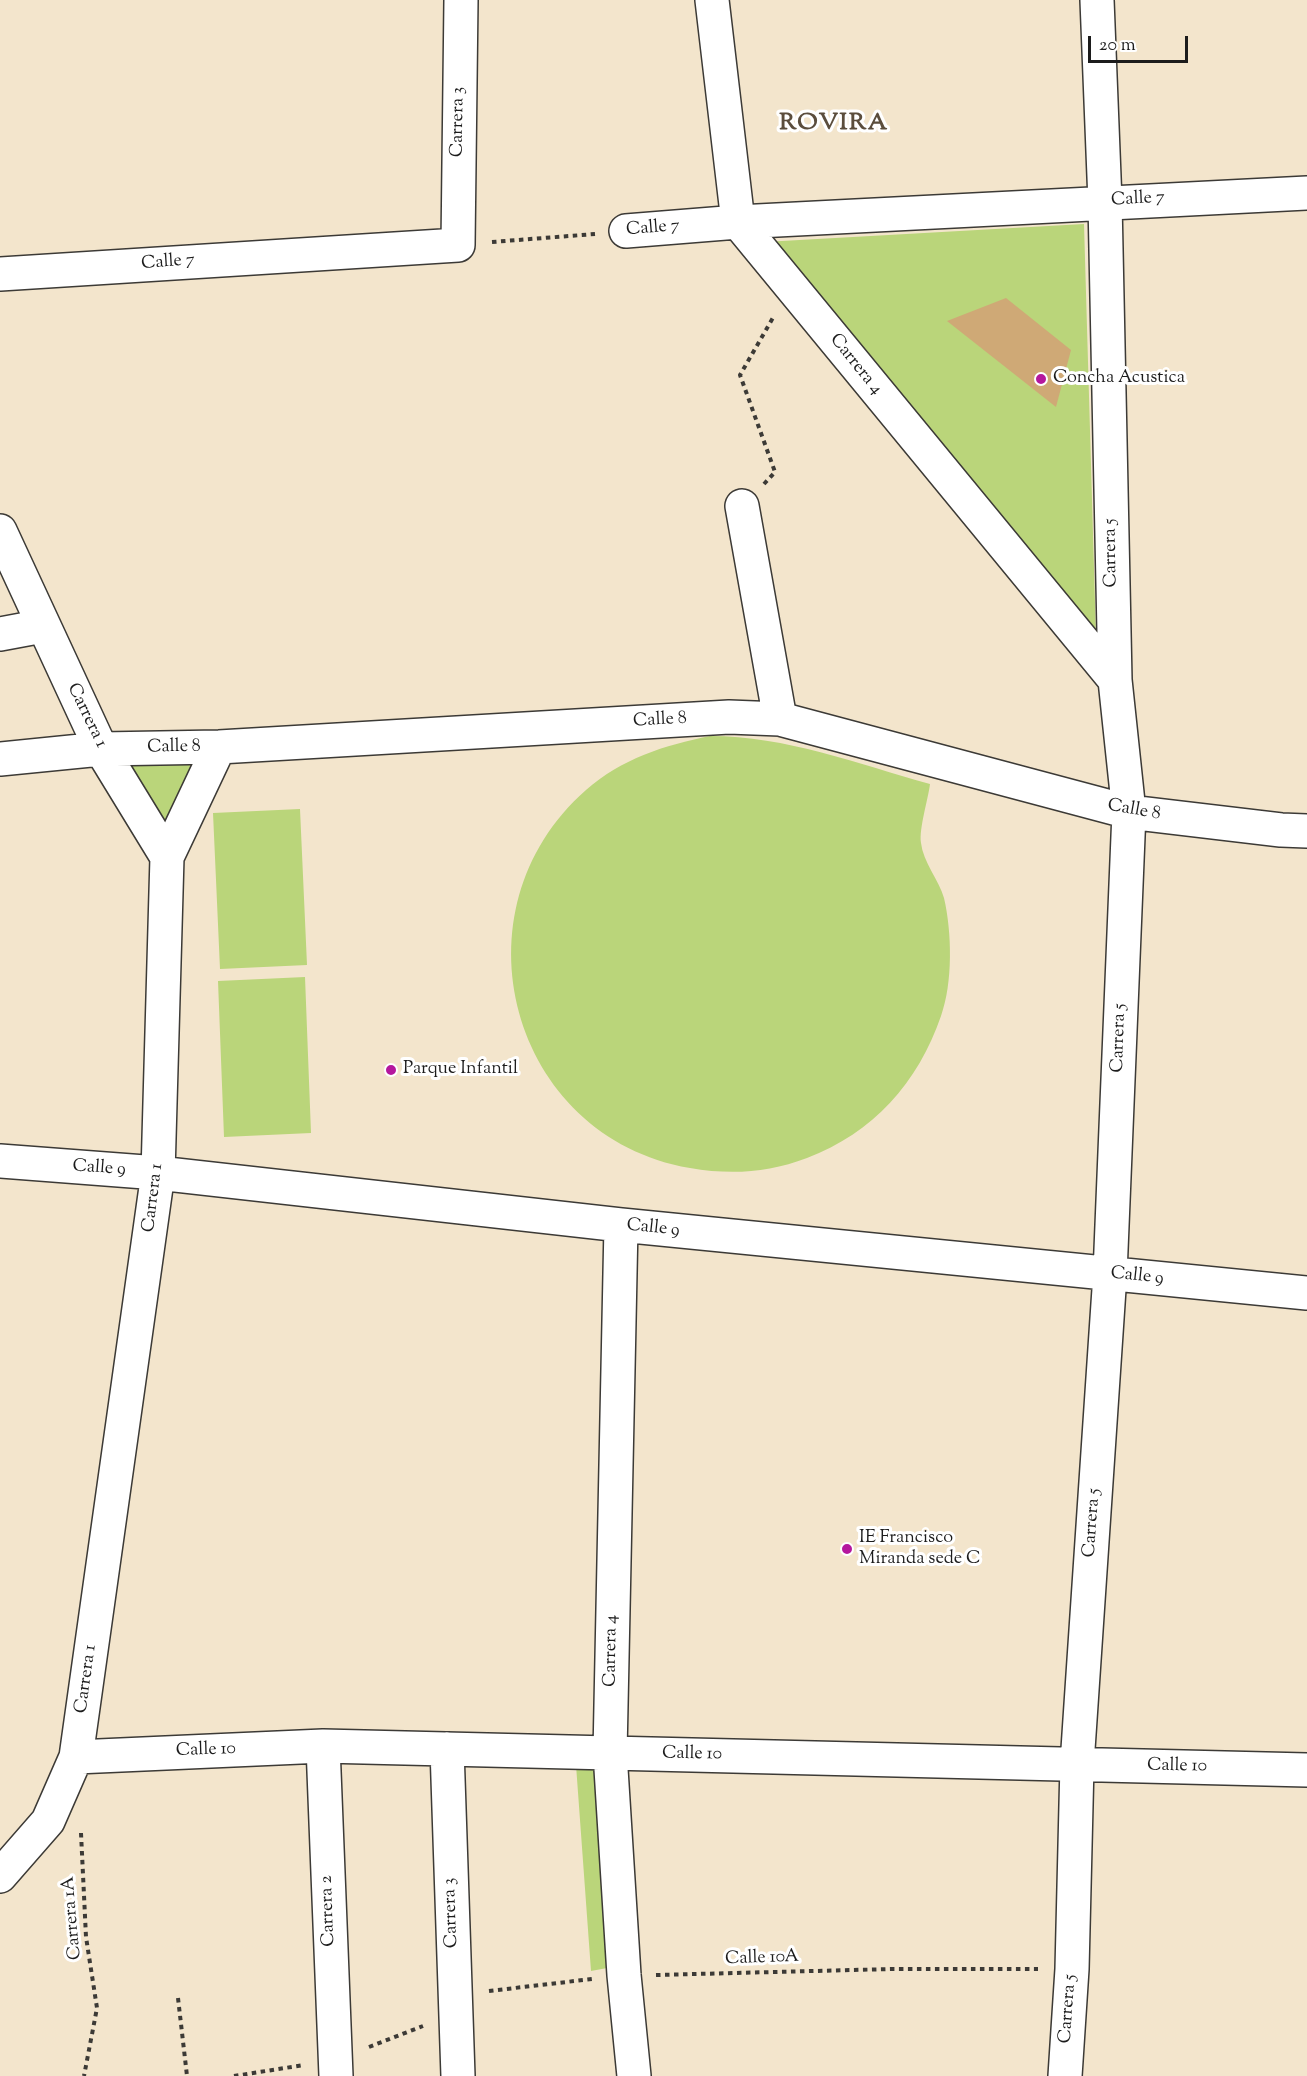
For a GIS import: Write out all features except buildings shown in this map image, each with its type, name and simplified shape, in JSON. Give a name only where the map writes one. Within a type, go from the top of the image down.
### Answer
[{"type":"street","name":"Carrera 3","points":[[458,245],[461,0]]},
{"type":"street","points":[[712,0],[738,222]]},
{"type":"street","name":"Carrera 5","points":[[1065,2076],[1072,1969],[1077,1764],[1110,1274],[1129,812],[1115,680],[1105,202],[1097,0]]},
{"type":"street","name":"Calle 7","points":[[626,231],[738,222],[1307,193]]},
{"type":"street","name":"Carrera 4","points":[[738,222],[1115,680]]},
{"type":"street","name":"Calle 7","points":[[0,274],[458,245]]},
{"type":"street","points":[[742,506],[780,719]]},
{"type":"street","name":"Carrera 1","points":[[0,531],[101,749],[167,857],[158,1173],[76,1757],[48,1821],[0,1876]]},
{"type":"street","points":[[0,634],[44,626]]},
{"type":"street","name":"Calle 8","points":[[0,759],[101,749],[219,747],[729,717],[780,719],[1129,812],[1307,831]]},
{"type":"street","points":[[167,857],[219,747]]},
{"type":"street","name":"Calle 9","points":[[0,1161],[158,1173],[621,1225],[1307,1293]]},
{"type":"street","name":"Carrera 4","points":[[621,1225],[610,1753],[624,1975],[634,2076]]},
{"type":"street","name":"Calle 10","points":[[76,1757],[323,1746],[1307,1770]]},
{"type":"street","name":"Carrera 2","points":[[323,1746],[336,2076]]},
{"type":"street","name":"Carrera 3","points":[[447,1749],[458,2076]]},
{"type":"path","name":"Calle 7","points":[[458,245],[626,231]]},
{"type":"path","points":[[742,506],[775,472],[740,375],[791,286]]},
{"type":"path","name":"Carrera 1A","points":[[80,1829],[86,1937],[97,2008],[84,2076]]},
{"type":"path","name":"Calle 10A","points":[[454,1994],[624,1975],[892,1969],[1072,1969]]},
{"type":"path","points":[[178,1998],[187,2076]]},
{"type":"green space","points":[[1084,224],[1096,637],[764,242]]},
{"type":"green space","points":[[710,736],[766,741],[822,752],[930,784],[922,822],[921,843],[944,898],[949,926],[950,957],[945,1003],[920,1063],[906,1084],[890,1103],[853,1135],[807,1158],[763,1170],[720,1172],[690,1168],[628,1148],[579,1113],[542,1066],[519,1012],[511,954],[519,895],[544,839],[586,790],[614,770],[644,755]]},
{"type":"green space","points":[[207,757],[167,840],[116,759]]},
{"type":"green space","points":[[300,809],[307,965],[220,969],[213,813]]},
{"type":"green space","points":[[305,977],[311,1133],[224,1137],[218,981]]},
{"type":"green space","points":[[576,1765],[606,1765],[618,1966],[591,1971]]},
{"type":"place","name":"Concha Acustica","points":[[1041,379]]},
{"type":"place","name":"Parque Infantil","points":[[391,1070]]},
{"type":"place","name":"IE Francisco Miranda sede C","points":[[847,1549]]},
{"type":"district","name":"ROVIRA","points":[[834,125]]}]
